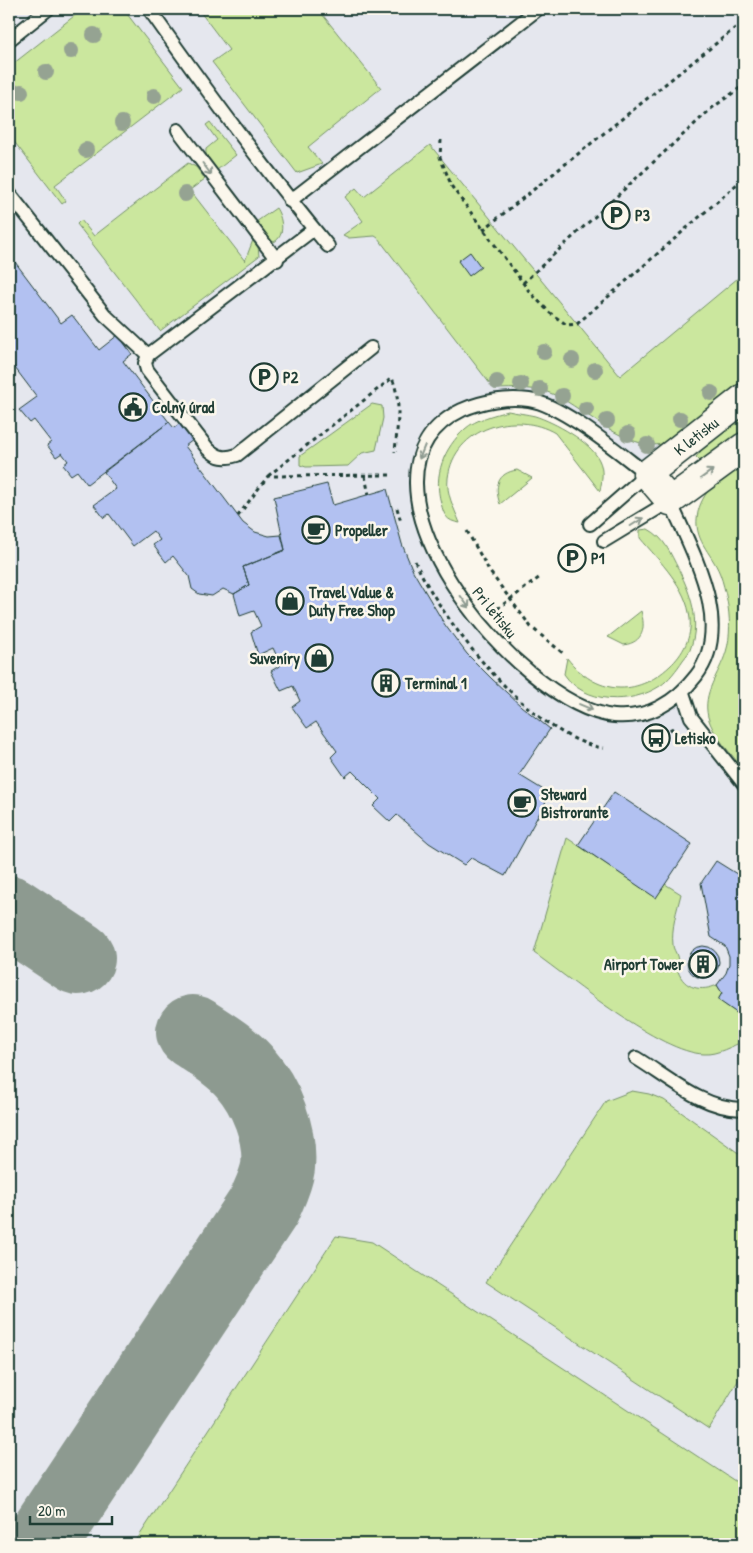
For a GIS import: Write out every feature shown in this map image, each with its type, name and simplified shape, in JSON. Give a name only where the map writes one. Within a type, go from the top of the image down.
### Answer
[{"type":"street","name":"K letisku","points":[[647,474],[744,398]]},
{"type":"street","points":[[647,474],[670,501],[744,447]]},
{"type":"lane","points":[[9,40],[48,9]]},
{"type":"lane","points":[[149,9],[290,201],[328,246]]},
{"type":"lane","points":[[290,201],[538,9]]},
{"type":"lane","points":[[178,130],[277,260]]},
{"type":"lane","points":[[9,193],[105,315],[148,355]]},
{"type":"lane","points":[[314,229],[277,260],[148,355],[145,362],[147,370],[208,449],[214,455],[227,459],[237,455],[371,348]]},
{"type":"lane","name":"Pri letisku","points":[[647,474],[610,446],[541,403],[517,400],[485,401],[453,415],[436,429],[426,443],[419,458],[417,493],[424,528],[439,563],[479,622],[493,638],[532,674],[572,701],[601,714],[616,716],[650,712],[667,704],[682,693],[700,670],[709,653],[713,634],[711,609],[704,584],[670,501]]},
{"type":"lane","points":[[590,524],[647,474]]},
{"type":"lane","points":[[604,541],[670,501]]},
{"type":"lane","points":[[682,693],[691,717],[744,784]]},
{"type":"lane","points":[[636,1058],[708,1102],[733,1110],[744,1110]]},
{"type":"path","points":[[483,230],[744,21]]},
{"type":"path","points":[[523,283],[712,108],[744,85]]},
{"type":"path","points":[[441,140],[440,157],[452,186],[523,283],[550,313],[567,325],[577,324],[744,178]]},
{"type":"path","points":[[238,516],[268,476],[392,378],[397,389],[399,406],[395,452]]},
{"type":"path","points":[[365,475],[369,494]]},
{"type":"path","points":[[268,476],[393,475]]},
{"type":"path","points":[[467,531],[490,572],[531,627],[564,654]]},
{"type":"path","points":[[412,571],[418,568]]},
{"type":"path","points":[[460,636],[540,577]]},
{"type":"path","points":[[492,679],[495,675]]},
{"type":"shaded area","points":[[9,9],[744,9],[744,398],[647,474],[610,446],[529,400],[461,411],[419,458],[420,515],[465,602],[559,694],[633,715],[683,693],[691,717],[744,784],[744,1544],[9,1544]]},
{"type":"green space","points":[[83,9],[124,10],[183,87],[55,185],[66,201],[62,204],[9,135],[9,67]]},
{"type":"green space","points":[[198,9],[318,9],[381,88],[308,147],[322,164],[297,173],[212,62],[229,50]]},
{"type":"green space","points":[[210,122],[236,155],[217,170],[210,164],[206,155],[206,149],[217,140],[206,125]]},
{"type":"green space","points":[[430,145],[620,376],[744,273],[744,381],[663,444],[649,445],[621,436],[567,402],[547,392],[525,389],[494,389],[378,238],[375,236],[349,238],[343,235],[363,221],[345,197],[356,188],[364,197]]},
{"type":"green space","points":[[188,163],[196,167],[205,179],[190,190],[245,261],[253,240],[258,246],[259,256],[160,331],[77,224],[81,220],[94,236]]},
{"type":"green space","points":[[276,208],[282,226],[278,239],[274,242],[269,240],[256,222]]},
{"type":"green space","points":[[372,404],[382,406],[383,418],[376,450],[362,453],[348,466],[306,467],[300,465],[300,456]]},
{"type":"green space","points":[[508,411],[543,419],[571,434],[588,446],[595,453],[601,464],[600,491],[555,433],[539,426],[523,423],[506,424],[489,428],[474,435],[462,446],[453,460],[448,478],[448,490],[460,523],[452,521],[445,514],[442,507],[438,482],[446,453],[458,436],[469,426],[485,418]]},
{"type":"green space","points":[[744,415],[744,433],[714,457],[701,462],[696,457],[705,446]]},
{"type":"green space","points":[[744,459],[744,770],[718,738],[708,717],[707,700],[726,652],[729,640],[729,620],[727,600],[721,577],[703,545],[697,522],[701,503],[710,488]]},
{"type":"green space","points":[[517,470],[532,478],[500,504],[497,487],[501,478],[505,474]]},
{"type":"green space","points":[[648,529],[659,537],[666,546],[679,570],[693,608],[694,637],[688,654],[670,678],[660,686],[636,696],[609,698],[596,696],[583,691],[564,674],[567,658],[578,670],[603,685],[617,688],[630,687],[644,683],[670,666],[683,651],[688,639],[690,619],[684,596],[671,575],[640,538],[640,530]]},
{"type":"green space","points":[[641,611],[643,629],[639,638],[624,645],[608,637]]},
{"type":"green space","points":[[567,838],[656,897],[665,884],[681,894],[673,932],[673,946],[678,958],[678,971],[685,982],[694,987],[705,988],[717,985],[722,993],[719,998],[724,1004],[744,1018],[744,1041],[719,1052],[709,1054],[686,1050],[664,1042],[593,997],[534,953]]},
{"type":"green space","points":[[632,1091],[649,1094],[664,1100],[744,1157],[744,1371],[709,1429],[486,1282],[606,1101]]},
{"type":"green space","points":[[336,1236],[372,1242],[744,1487],[744,1544],[134,1544]]},
{"type":"building","points":[[470,252],[481,267],[469,276],[458,261]]},
{"type":"building","points":[[9,254],[61,323],[72,315],[99,350],[118,335],[132,354],[123,361],[169,422],[87,484],[77,471],[71,475],[63,465],[68,461],[62,453],[56,457],[47,445],[51,442],[34,420],[30,423],[19,410],[37,397],[9,360]]},
{"type":"building","points":[[184,420],[197,437],[185,446],[243,523],[255,532],[269,536],[281,535],[285,550],[243,567],[249,585],[234,594],[223,589],[212,596],[199,594],[192,589],[189,576],[173,556],[166,562],[153,545],[160,540],[153,531],[133,546],[109,514],[104,518],[94,505],[116,489],[104,472],[169,422],[174,428]]},
{"type":"building","name":"Terminal 1","points":[[327,484],[333,505],[387,489],[402,544],[413,571],[445,625],[467,654],[492,679],[521,706],[550,729],[519,775],[550,794],[505,876],[471,858],[464,865],[429,843],[397,815],[390,822],[373,806],[380,799],[352,771],[345,777],[331,757],[337,751],[316,722],[307,728],[292,707],[300,701],[293,686],[281,691],[271,671],[281,665],[273,648],[258,655],[251,632],[261,626],[254,611],[240,616],[234,594],[249,585],[243,567],[285,550],[274,497]]},
{"type":"building","points":[[614,792],[692,844],[656,898],[578,845]]},
{"type":"building","points":[[716,861],[740,876],[744,870],[744,1018],[718,1000],[722,993],[717,985],[726,973],[729,956],[725,946],[711,937],[701,883]]},
{"type":"building","name":"Airport Tower","points":[[703,946],[709,947],[714,951],[718,956],[718,968],[714,973],[709,977],[703,978],[697,977],[692,973],[688,968],[687,962],[688,956],[692,951],[697,947]]},
{"type":"taxiway","points":[[9,912],[78,958]]},
{"type":"taxiway","points":[[40,1544],[264,1206],[276,1177],[278,1167],[277,1142],[270,1116],[259,1092],[244,1071],[233,1060],[193,1032]]},
{"type":"place","name":"P3","points":[[616,215]]},
{"type":"place","name":"P2","points":[[264,377]]},
{"type":"place","name":"Colný úrad","points":[[133,407]]},
{"type":"place","name":"Propeller","points":[[316,530]]},
{"type":"place","name":"P1","points":[[572,558]]},
{"type":"place","name":"Travel Value & Duty Free Shop","points":[[290,601]]},
{"type":"place","name":"Suveníry","points":[[319,658]]},
{"type":"place","name":"Terminal 1","points":[[386,683]]},
{"type":"place","name":"Letisko","points":[[656,738]]},
{"type":"place","name":"Steward Bistrorante","points":[[522,803]]},
{"type":"place","name":"Airport Tower","points":[[703,964]]}]
